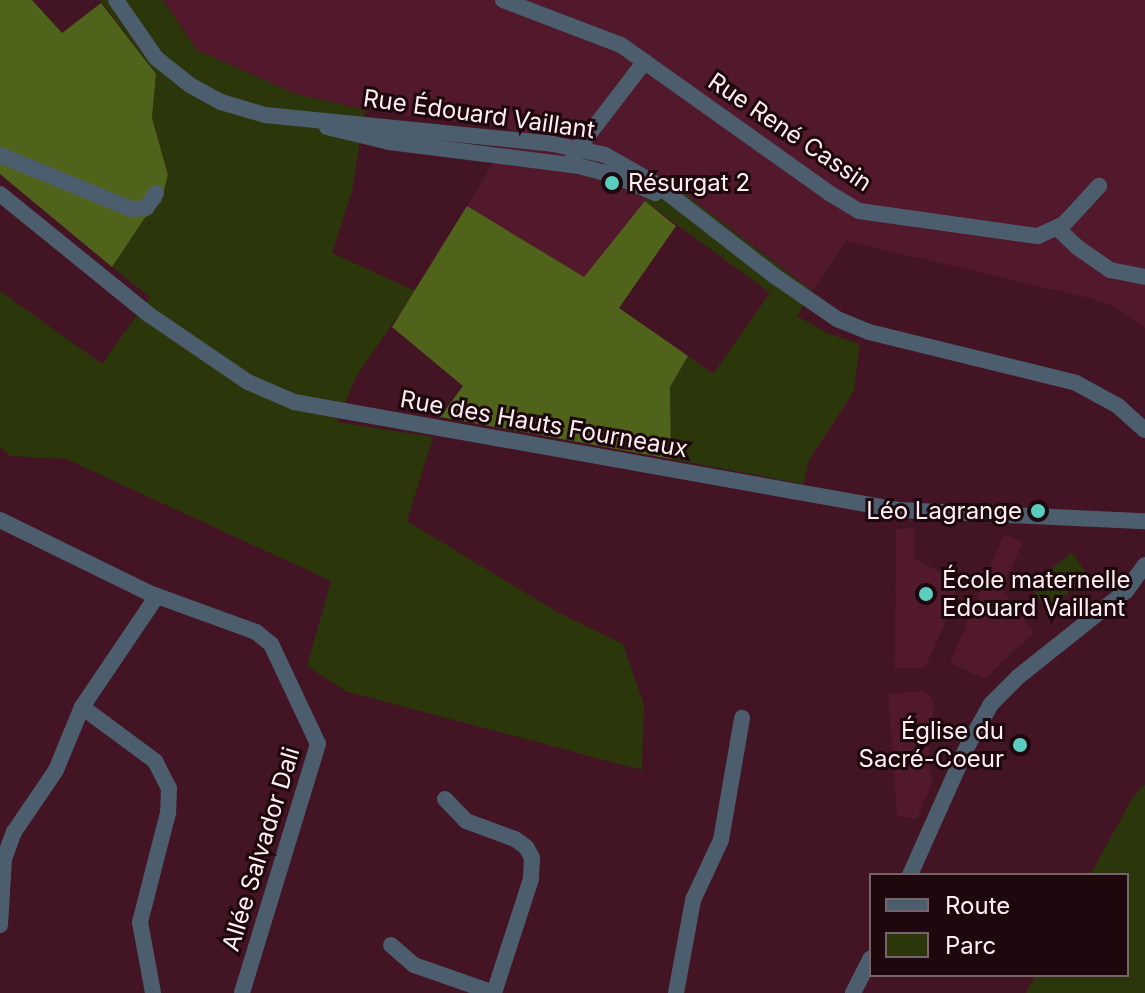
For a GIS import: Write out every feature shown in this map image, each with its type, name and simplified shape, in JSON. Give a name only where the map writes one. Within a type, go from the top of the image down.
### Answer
[{"type":"street","name":"Rue Édouard Vaillant","points":[[116,0],[144,44],[181,79],[232,107],[380,141],[567,163],[622,178],[690,213]]},
{"type":"street","name":"Rue René Cassin","points":[[503,0],[608,38],[859,211],[1032,236],[1058,229]]},
{"type":"street","points":[[567,163],[645,61]]},
{"type":"street","name":"Rue Édouard Vaillant","points":[[290,118],[359,122],[579,148],[637,171],[813,303],[846,323],[1076,383],[1118,406],[1145,430]]},
{"type":"street","points":[[0,155],[131,209],[146,208],[156,193]]},
{"type":"street","points":[[1099,186],[1058,229],[1110,270],[1145,277]]},
{"type":"street","name":"Rue des Hauts Fourneaux","points":[[0,194],[148,314],[248,382],[294,402],[895,510],[1145,521]]},
{"type":"street","name":"Allée Salvador Dali","points":[[0,520],[157,596],[265,636],[318,738],[316,755],[242,993]]},
{"type":"street","points":[[911,873],[968,745],[991,704],[1018,677],[1126,591],[1145,565]]},
{"type":"street","points":[[0,925],[8,844],[17,825],[56,770],[82,707],[157,596]]},
{"type":"street","points":[[82,707],[155,761],[169,788],[168,813],[140,922],[153,993]]},
{"type":"street","points":[[676,993],[693,900],[721,840],[742,718]]},
{"type":"street","points":[[391,945],[414,965],[494,993],[534,865],[521,843],[466,821],[445,799]]},
{"type":"street","points":[[853,993],[869,962]]},
{"type":"shaded area","points":[[163,0],[1145,0],[1145,328],[1115,307],[1089,298],[846,241],[812,291],[664,178],[585,278],[467,206],[513,130],[365,110],[296,94],[197,50]]},
{"type":"shaded area","name":"École maternelle Edouard Vaillant","points":[[914,528],[914,558],[951,578],[957,589],[956,599],[925,668],[895,668],[896,529]]},
{"type":"shaded area","points":[[1004,534],[1023,542],[1002,589],[1034,632],[985,679],[950,663]]},
{"type":"shaded area","name":"École maternelle Edouard Vaillant","points":[[922,691],[931,696],[934,704],[928,760],[933,780],[917,819],[897,816],[888,694]]},
{"type":"green space","points":[[0,0],[32,0],[62,33],[101,3],[156,74],[152,118],[168,175],[161,202],[144,219],[112,267],[0,174]]},
{"type":"green space","points":[[100,0],[163,0],[197,50],[296,94],[365,110],[352,191],[332,253],[415,291],[356,377],[337,422],[433,437],[407,521],[557,612],[623,644],[644,705],[642,770],[345,691],[307,666],[331,581],[66,459],[10,456],[0,447],[0,291],[102,364],[150,297],[112,267],[144,219],[161,202],[168,175],[152,118],[156,74]]},
{"type":"green space","points":[[664,178],[812,291],[797,316],[829,334],[860,344],[854,391],[809,460],[803,484],[671,459],[670,387],[688,356],[713,374],[770,293],[645,201]]},
{"type":"green space","points":[[645,201],[676,226],[619,308],[688,356],[670,387],[671,459],[440,417],[463,386],[392,327],[467,206],[584,277]]},
{"type":"green space","points":[[1072,552],[1088,576],[1050,609],[1046,609],[1030,586]]},
{"type":"green space","points":[[1145,784],[1145,993],[1026,993],[1035,977],[1129,977],[1129,873],[1091,873],[1133,797]]},
{"type":"place","name":"Résurgat 2","points":[[612,183]]},
{"type":"place","name":"Léo Lagrange","points":[[1038,511]]},
{"type":"place","name":"École maternelle Edouard Vaillant","points":[[926,594]]},
{"type":"place","name":"Église du Sacré-Coeur","points":[[1020,745]]}]
